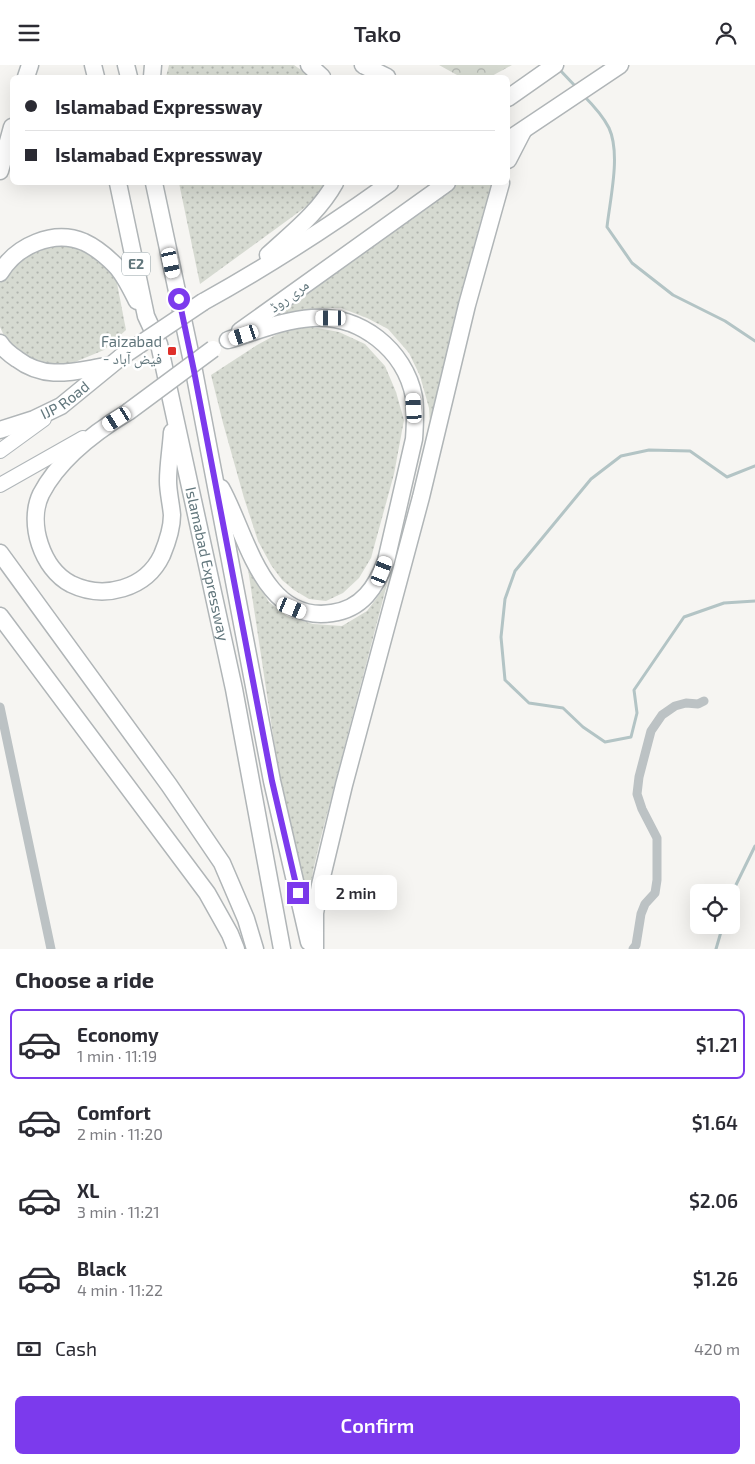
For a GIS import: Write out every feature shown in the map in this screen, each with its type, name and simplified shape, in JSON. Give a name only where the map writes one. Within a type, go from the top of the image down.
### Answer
[{"type":"highway","points":[[309,65],[320,75]]},
{"type":"highway","points":[[510,97],[555,65]]},
{"type":"highway","points":[[510,139],[620,65]]},
{"type":"highway","points":[[510,88],[528,84]]},
{"type":"highway","points":[[510,156],[524,129]]},
{"type":"highway","points":[[0,171],[10,134]]},
{"type":"highway","name":"Islamabad Expressway","points":[[118,185],[146,316],[158,343],[234,689],[282,949]]},
{"type":"highway","name":"Islamabad Expressway","points":[[155,185],[194,371],[272,781],[310,949]]},
{"type":"highway","points":[[236,283],[313,215],[334,185]]},
{"type":"highway","points":[[0,343],[27,367],[44,373],[62,373],[115,361],[203,302],[337,221],[387,185]]},
{"type":"highway","name":"مری روڈ","points":[[106,426],[213,349],[228,341],[444,185]]},
{"type":"highway","points":[[315,949],[315,913],[341,794],[421,497],[467,305],[500,185]]},
{"type":"highway","points":[[0,273],[6,263],[22,249],[44,240],[62,237],[83,242],[102,253],[116,266],[146,316]]},
{"type":"highway","points":[[213,475],[229,503],[264,579],[280,599],[292,608],[308,614],[322,615],[354,607],[367,596],[378,580],[386,561],[414,439],[414,397],[408,378],[387,347],[363,327],[331,318],[293,320],[228,341]]},
{"type":"highway","name":"IJP Road","points":[[0,430],[34,419],[61,406],[115,361]]},
{"type":"highway","points":[[106,426],[65,461],[48,484],[41,495],[37,509],[36,525],[40,544],[50,563],[58,573],[70,583],[83,588],[115,591],[141,579],[152,570],[161,557],[166,545],[172,516],[168,482],[174,417]]},
{"type":"highway","points":[[0,553],[169,785],[222,863],[246,919],[255,949]]},
{"type":"highway","points":[[0,616],[206,893],[236,949]]},
{"type":"main road","points":[[0,451],[61,406]]},
{"type":"main road","name":"مری روڈ","points":[[0,485],[106,426]]},
{"type":"street","points":[[633,949],[636,945],[645,904],[655,893],[657,879],[657,838],[642,809],[637,794],[639,777],[651,731],[662,715],[675,706],[686,703],[698,704],[704,701]]},
{"type":"street","points":[[0,707],[51,949]]},
{"type":"green space","points":[[169,65],[294,65],[308,75],[166,75]]},
{"type":"green space","points":[[439,65],[512,65],[494,75],[457,75]]},
{"type":"green space","points":[[179,185],[326,185],[324,190],[307,206],[200,284]]},
{"type":"green space","points":[[455,185],[492,185],[481,220],[430,424],[429,408],[420,376],[409,353],[388,329],[341,308],[320,308],[276,316]]},
{"type":"green space","points":[[74,245],[102,261],[116,278],[126,330],[104,350],[63,367],[42,366],[19,354],[7,342],[0,327],[0,283],[8,268],[41,246]]},
{"type":"green space","points":[[312,327],[339,332],[365,344],[385,366],[396,392],[404,420],[394,474],[371,558],[359,578],[343,593],[326,601],[309,599],[282,580],[271,565],[258,541],[244,498],[211,375],[257,345],[283,331]]},
{"type":"green space","points":[[248,569],[269,602],[287,616],[313,624],[342,626],[367,611],[387,584],[320,841],[313,871],[308,914],[279,775]]},
{"type":"waterway","points":[[559,69],[577,88]]},
{"type":"waterway","points":[[583,95],[604,119],[609,128],[614,151],[614,177],[607,227],[632,263],[673,295],[725,321],[755,341]]},
{"type":"waterway","points":[[755,466],[727,477],[690,451],[649,450],[621,456],[591,479],[515,571],[505,599],[501,637],[505,680],[529,703],[563,708],[583,727],[605,742],[631,737],[637,713],[634,690],[684,617],[724,603],[755,601]]},
{"type":"waterway","points":[[736,884],[755,846]]},
{"type":"waterway","points":[[716,949],[720,934]]},
{"type":"place","name":"Faizabad - فیض آباد","points":[[172,351]]},
{"type":"route","points":[[179,299],[272,781],[298,893]]}]
